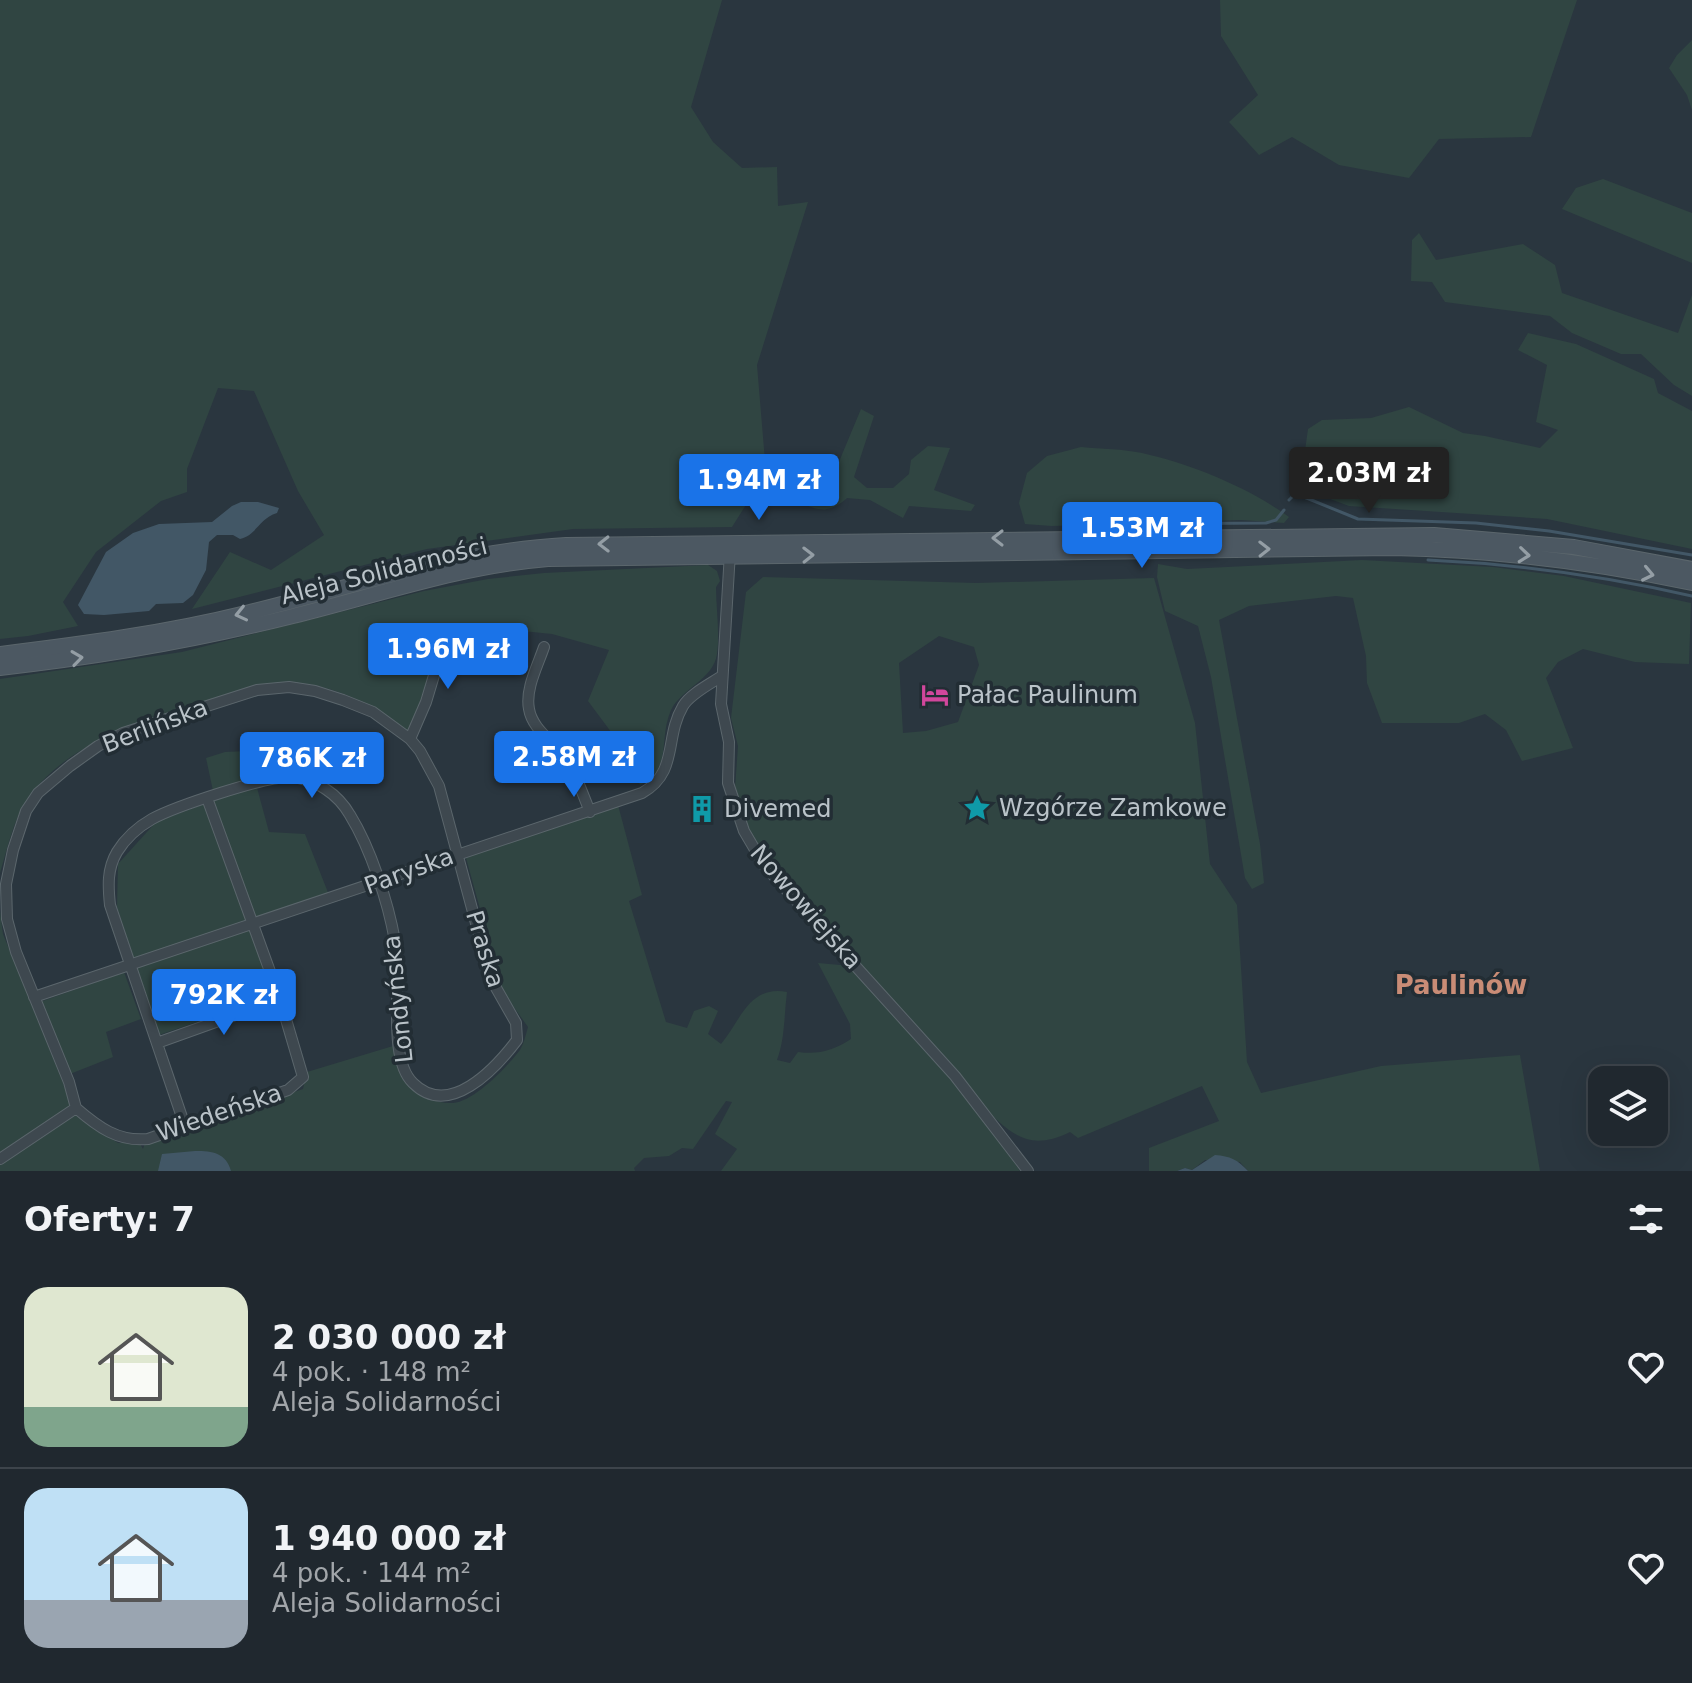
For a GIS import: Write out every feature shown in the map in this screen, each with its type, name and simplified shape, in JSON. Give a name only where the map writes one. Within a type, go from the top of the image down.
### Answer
[{"type":"main road","name":"Aleja Solidarności","points":[[0,668],[199,638],[298,615],[427,579],[491,566],[730,549],[1434,535],[1574,547],[1692,569]]},
{"type":"main road","name":"Aleja Solidarności","points":[[0,654],[109,640],[195,624],[294,602],[441,561],[488,552],[575,544],[730,549],[1420,548],[1556,559],[1692,583]]},
{"type":"street","name":"Nowowiejska","points":[[730,549],[721,714],[730,750],[728,783],[749,843],[784,887],[955,1076],[1028,1171]]},
{"type":"street","points":[[410,739],[426,702],[448,629]]},
{"type":"street","points":[[544,647],[532,684],[529,710],[575,775],[590,812]]},
{"type":"street","name":"Paryska","points":[[34,997],[459,853],[590,812],[652,787],[666,769],[676,721],[684,703],[722,676]]},
{"type":"street","name":"Berlińska","points":[[76,1108],[69,1082],[16,952],[7,919],[6,884],[13,850],[31,801],[98,746],[123,733],[257,690],[289,687],[315,691],[373,712],[410,739],[439,786],[459,853]]},
{"type":"street","name":"Londyńska","points":[[185,1126],[128,966],[107,884],[116,854],[131,835],[154,818],[276,777],[290,777],[320,785],[333,794],[350,815],[378,881],[395,940],[398,964],[397,1042],[399,1058],[412,1083],[433,1094],[457,1093],[484,1075],[517,1040]]},
{"type":"street","name":"Wiedeńska","points":[[76,1108],[112,1135],[134,1140],[148,1139],[288,1090],[303,1077],[280,999],[207,798]]},
{"type":"street","name":"Praska","points":[[459,853],[474,922],[491,979],[516,1023],[517,1040]]},
{"type":"street","points":[[157,1043],[280,999]]},
{"type":"street","points":[[0,1159],[76,1108]]},
{"type":"green space","points":[[0,0],[722,0],[691,107],[713,142],[742,168],[777,167],[778,206],[808,202],[757,365],[766,473],[732,527],[573,529],[427,549],[192,609],[230,552],[271,570],[324,535],[298,491],[254,391],[218,388],[187,469],[187,492],[161,501],[96,552],[63,602],[78,626],[0,639]]},
{"type":"green space","points":[[1220,0],[1577,0],[1531,137],[1439,139],[1409,178],[1339,165],[1292,137],[1259,155],[1229,122],[1258,95],[1221,36]]},
{"type":"green space","points":[[1692,40],[1692,110],[1687,95],[1669,68]]},
{"type":"green space","points":[[1603,179],[1692,213],[1692,263],[1562,209],[1576,188]]},
{"type":"green space","points":[[1419,233],[1436,260],[1523,244],[1555,265],[1562,293],[1678,333],[1692,295],[1692,396],[1674,385],[1641,354],[1621,354],[1572,333],[1550,316],[1445,302],[1432,282],[1411,281],[1412,240]]},
{"type":"green space","points":[[1528,333],[1576,344],[1654,379],[1658,393],[1692,411],[1692,549],[1547,519],[1349,506],[1306,490],[1303,465],[1308,429],[1322,420],[1371,418],[1409,407],[1463,433],[1540,448],[1558,430],[1536,422],[1547,365],[1518,350]]},
{"type":"green space","points":[[861,409],[874,416],[854,477],[867,488],[893,488],[909,474],[911,460],[928,446],[950,448],[934,490],[975,505],[971,511],[909,506],[903,518],[870,500],[847,498],[831,508],[817,509],[786,495],[798,465],[833,476]]},
{"type":"green space","points":[[1081,447],[1135,452],[1180,464],[1238,487],[1289,517],[1284,523],[1241,520],[1052,526],[1025,524],[1019,503],[1027,473],[1047,456]]},
{"type":"green space","points":[[1362,560],[1493,567],[1564,576],[1691,603],[1689,664],[1635,662],[1583,649],[1558,662],[1546,678],[1573,748],[1522,761],[1506,730],[1485,714],[1459,723],[1382,723],[1367,683],[1366,656],[1353,598],[1336,596],[1249,606],[1219,620],[1260,844],[1264,883],[1252,889],[1245,878],[1211,677],[1198,626],[1165,611],[1157,577],[1158,564],[1187,569]]},
{"type":"green space","points":[[708,565],[717,571],[720,581],[716,587],[717,654],[710,671],[671,710],[661,762],[657,771],[640,785],[620,744],[588,701],[609,650],[552,634],[447,623],[410,732],[362,702],[307,684],[262,686],[167,713],[92,744],[48,775],[20,812],[0,873],[0,679],[182,652],[424,591],[488,579],[544,573]]},
{"type":"green space","points":[[763,577],[976,583],[1154,578],[1195,723],[1210,864],[1237,905],[1247,1062],[1261,1093],[1381,1066],[1520,1055],[1540,1171],[1248,1171],[1240,1162],[1205,1160],[1192,1170],[1149,1171],[1149,1148],[1219,1121],[1202,1086],[1078,1138],[1070,1132],[1041,1141],[1030,1140],[1009,1130],[977,1102],[766,862],[755,845],[735,789],[738,746],[731,718],[746,592]],"holes":[[[939,636],[974,647],[979,665],[958,722],[926,731],[903,733],[899,663]]]},
{"type":"green space","points":[[247,751],[269,832],[305,834],[329,895],[247,921],[273,996],[159,1035],[117,907],[118,864],[156,822],[215,800],[206,758],[225,752]]},
{"type":"green space","points":[[618,805],[642,895],[629,901],[666,1022],[687,1028],[694,1011],[709,1006],[718,1011],[708,1034],[721,1044],[755,999],[774,991],[787,992],[777,1060],[790,1063],[798,1052],[826,1051],[851,1039],[850,1024],[818,963],[851,966],[946,1074],[1002,1143],[1020,1171],[721,1171],[737,1149],[715,1134],[732,1102],[726,1101],[693,1149],[682,1148],[669,1156],[644,1158],[634,1168],[635,1171],[0,1171],[0,911],[3,934],[76,1115],[118,1143],[139,1142],[143,1149],[145,1143],[303,1089],[307,1072],[393,1046],[400,1069],[412,1087],[430,1099],[453,1103],[471,1097],[499,1074],[520,1050],[528,1027],[503,992],[466,858]]},
{"type":"green space","points":[[124,972],[141,1019],[106,1032],[113,1057],[70,1074],[40,1002]]},
{"type":"water","points":[[241,502],[258,502],[279,508],[277,513],[246,537],[240,539],[233,535],[217,535],[209,542],[206,570],[193,595],[183,603],[156,604],[149,611],[84,614],[78,605],[106,552],[133,533],[159,524],[212,522]]},
{"type":"water","points":[[195,1151],[218,1154],[226,1160],[231,1171],[158,1171],[162,1154]]},
{"type":"water","points":[[1215,1155],[1233,1159],[1248,1171],[1177,1171],[1185,1168],[1192,1170]]},
{"type":"waterway","points":[[1289,500],[1293,496],[1304,497],[1358,519],[1476,523],[1549,531],[1692,555]]},
{"type":"waterway","points":[[1106,519],[1125,524],[1266,523],[1276,520],[1284,510]]},
{"type":"waterway","points":[[1428,560],[1561,572],[1692,596]]},
{"type":"place","name":"Pałac Paulinum","points":[[935,695]]},
{"type":"place","name":"Wzgórze Zamkowe","points":[[977,808]]},
{"type":"place","name":"Divemed","points":[[702,809]]},
{"type":"district","name":"Paulinów","points":[[1461,985]]}]
